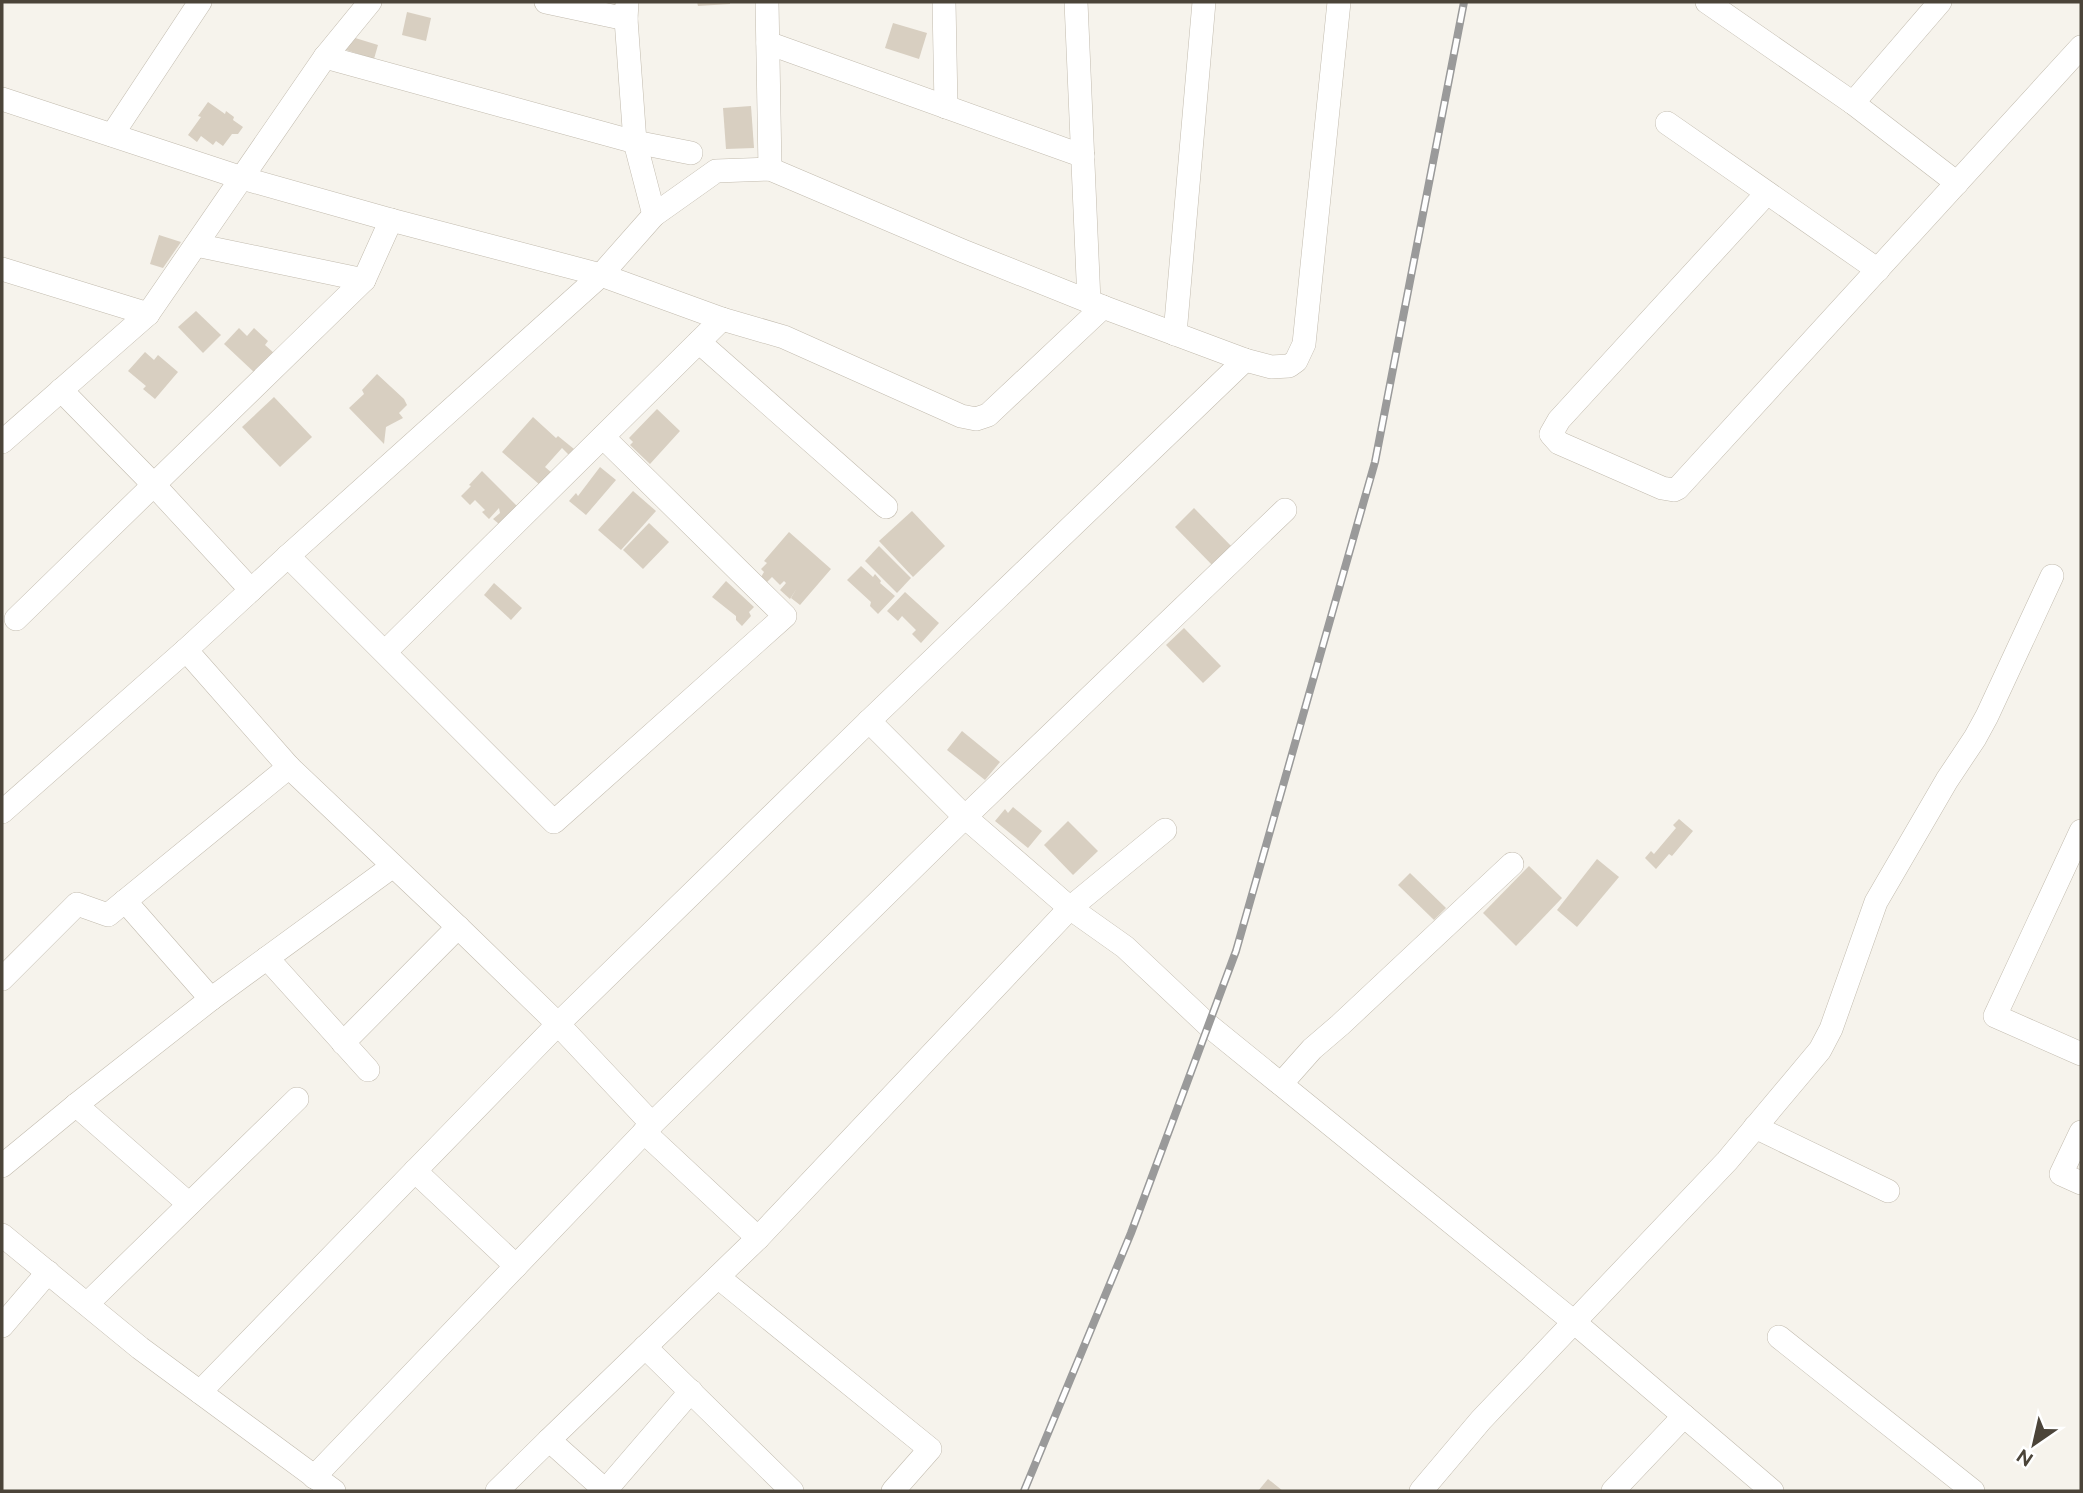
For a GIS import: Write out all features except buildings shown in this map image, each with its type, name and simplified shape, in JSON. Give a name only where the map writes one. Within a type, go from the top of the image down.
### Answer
[{"type":"street","points":[[112,135],[200,2]]},
{"type":"street","points":[[2,442],[148,314],[325,57],[370,2]]},
{"type":"street","points":[[546,2],[627,10],[635,142],[654,215]]},
{"type":"street","points":[[767,2],[770,169]]},
{"type":"street","points":[[944,2],[946,107]]},
{"type":"street","points":[[2,99],[242,178],[601,275],[722,319],[775,333],[961,416],[976,419],[988,415],[1096,304],[1083,156],[1076,2]]},
{"type":"street","points":[[1175,334],[1204,2]]},
{"type":"street","points":[[2,813],[601,275],[654,215],[716,171],[770,169],[963,251],[1175,334],[1245,360],[1271,367],[1289,366],[1296,361],[1304,344],[1339,2]]},
{"type":"street","points":[[1707,2],[1853,103],[1957,183]]},
{"type":"street","points":[[1853,103],[1940,2]]},
{"type":"street","points":[[768,43],[1083,156]]},
{"type":"street","points":[[1767,193],[1559,420],[1551,434],[1554,440],[1662,488],[1678,488],[2081,47]]},
{"type":"street","points":[[325,57],[635,142],[691,153]]},
{"type":"street","points":[[1667,123],[1878,270]]},
{"type":"street","points":[[16,619],[364,280],[391,220]]},
{"type":"street","points":[[196,245],[364,280]]},
{"type":"street","points":[[2,269],[148,314]]},
{"type":"street","points":[[385,652],[722,319]]},
{"type":"street","points":[[699,342],[886,507]]},
{"type":"street","points":[[200,1392],[558,1024],[1245,360]]},
{"type":"street","points":[[61,390],[155,485],[251,590]]},
{"type":"street","points":[[288,555],[554,822],[785,616],[603,437]]},
{"type":"street","points":[[314,1477],[648,1128],[965,817],[1285,510]]},
{"type":"street","points":[[1421,1491],[1480,1420],[1727,1161],[1820,1050],[1876,902],[1981,727],[2052,576]]},
{"type":"street","points":[[186,650],[289,767],[558,1024],[648,1128],[758,1238]]},
{"type":"street","points":[[869,721],[965,817],[1070,908],[1125,947],[1208,1025],[1574,1322],[1772,1491]]},
{"type":"street","points":[[2,979],[77,904],[108,915],[289,767]]},
{"type":"street","points":[[497,1491],[758,1238],[1070,908],[1165,830]]},
{"type":"street","points":[[2081,831],[1995,1016],[2081,1054]]},
{"type":"street","points":[[1281,1084],[1312,1049],[1512,864]]},
{"type":"street","points":[[2,1166],[211,999],[393,866]]},
{"type":"street","points":[[125,901],[211,999]]},
{"type":"street","points":[[343,1043],[458,926]]},
{"type":"street","points":[[267,958],[368,1070]]},
{"type":"street","points":[[87,1304],[297,1099]]},
{"type":"street","points":[[76,1105],[189,1205]]},
{"type":"street","points":[[1755,1128],[1888,1191]]},
{"type":"street","points":[[2081,1132],[2061,1174],[2081,1183]]},
{"type":"street","points":[[415,1171],[516,1266]]},
{"type":"street","points":[[2,1235],[140,1348],[334,1491]]},
{"type":"street","points":[[2,1326],[48,1272]]},
{"type":"street","points":[[718,1277],[930,1449],[893,1491]]},
{"type":"street","points":[[1779,1337],[1973,1491]]},
{"type":"street","points":[[645,1347],[792,1491]]},
{"type":"street","points":[[549,1440],[606,1491],[691,1391]]},
{"type":"street","points":[[1613,1491],[1684,1416]]},
{"type":"railway","points":[[1024,1491],[1131,1233],[1236,951],[1375,462],[1464,2]]}]
